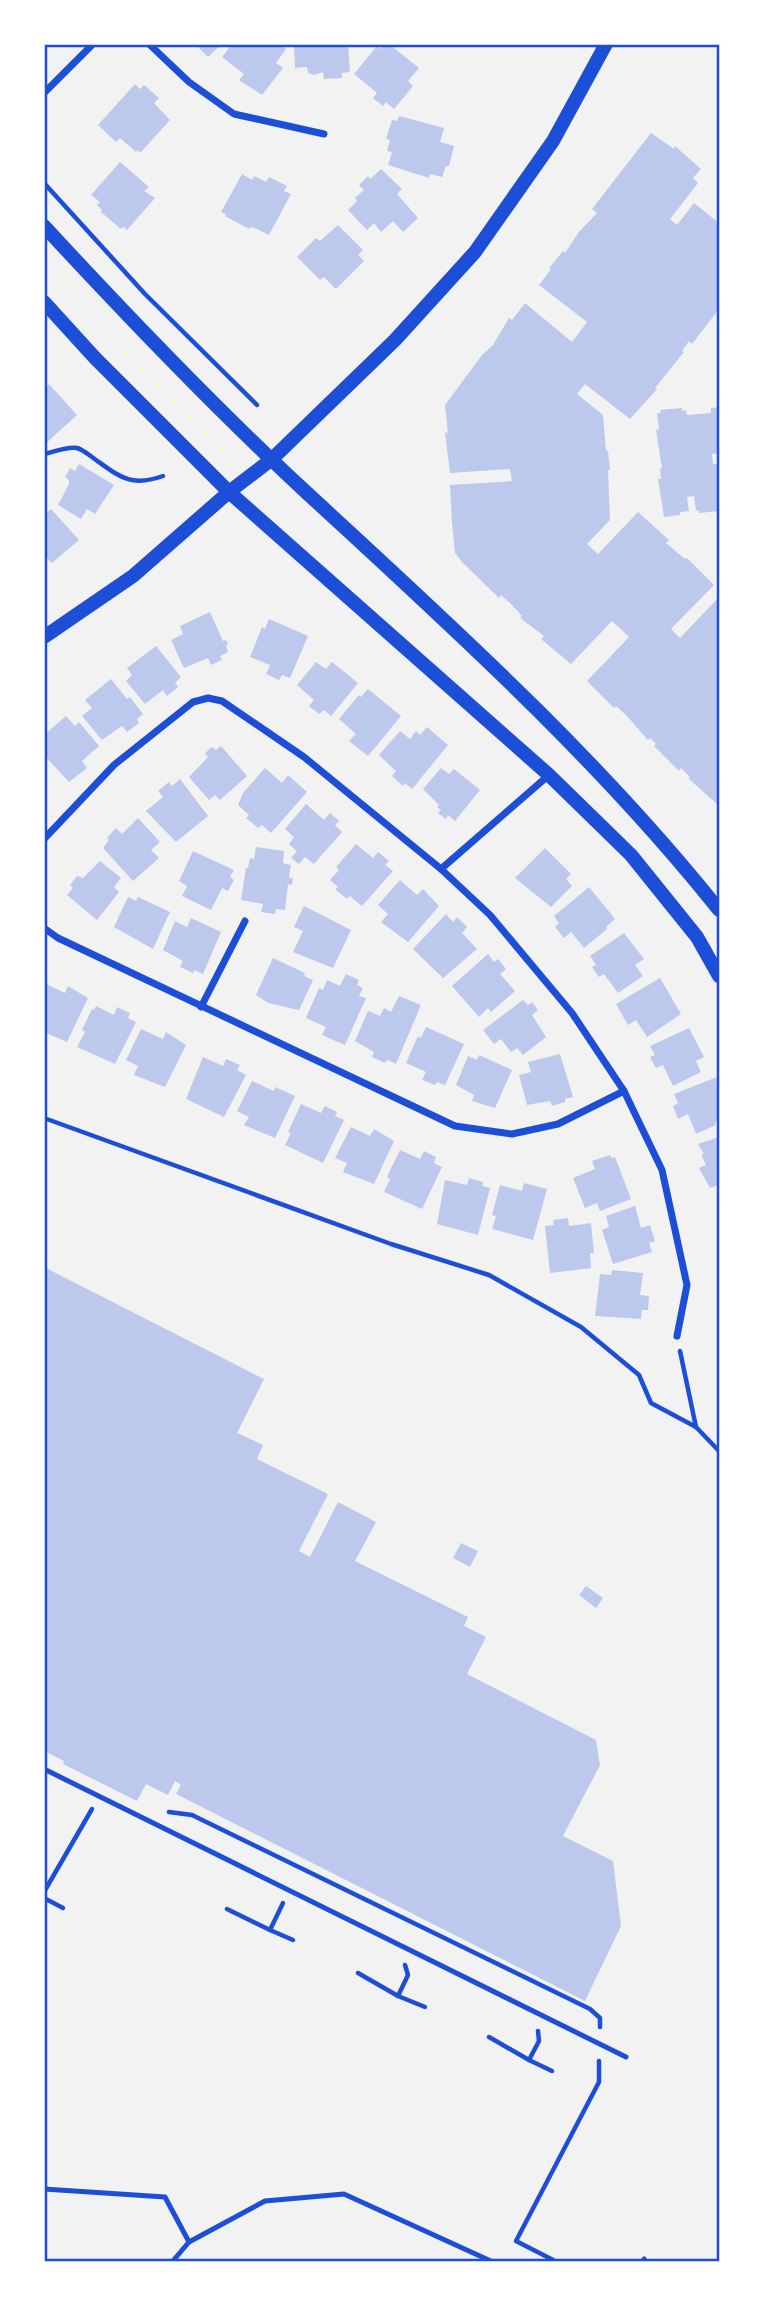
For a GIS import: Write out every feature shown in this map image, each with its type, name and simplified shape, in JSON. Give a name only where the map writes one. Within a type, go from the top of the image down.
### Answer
[{"type":"main road","points":[[44,637],[133,576],[229,492],[272,459],[395,340],[475,252],[553,141],[607,44]]},
{"type":"main road","points":[[44,226],[148,338],[578,748],[670,848],[719,910]]},
{"type":"main road","points":[[44,302],[94,358],[229,492],[549,775],[631,855],[697,937],[719,976]]},
{"type":"street","points":[[44,93],[93,44]]},
{"type":"street","points":[[149,44],[189,82],[234,114],[324,135]]},
{"type":"street","points":[[44,839],[114,765],[193,702],[208,698],[222,701],[304,757],[441,869],[490,915],[572,1013],[624,1091],[662,1170],[665,1182],[687,1285],[677,1336]]},
{"type":"street","points":[[441,869],[549,775]]},
{"type":"street","points":[[201,1007],[245,921]]},
{"type":"street","points":[[44,928],[58,938],[201,1007],[455,1126],[512,1135],[558,1124],[624,1091]]},
{"type":"lane","points":[[44,1769],[626,2057]]},
{"type":"lane","points":[[44,2189],[166,2197],[189,2242]]},
{"type":"lane","points":[[172,2262],[189,2242],[265,2201],[344,2194],[493,2262]]},
{"type":"path","points":[[44,183],[145,294],[257,405]]},
{"type":"path","points":[[44,454],[73,447],[130,481],[150,481],[163,476]]},
{"type":"path","points":[[44,1118],[391,1244],[489,1275],[581,1327],[639,1375],[651,1403],[696,1427],[719,1451]]},
{"type":"path","points":[[677,1336],[696,1427]]},
{"type":"path","points":[[44,1892],[99,1797]]},
{"type":"path","points":[[165,1812],[192,1815],[590,2009],[600,2018],[599,2082],[516,2241],[557,2262]]},
{"type":"path","points":[[270,1930],[301,1868]]},
{"type":"path","points":[[44,1898],[63,1908]]},
{"type":"path","points":[[227,1909],[293,1940]]},
{"type":"path","points":[[383,1909],[408,1975],[398,1996]]},
{"type":"path","points":[[358,1973],[398,1996],[425,2007]]},
{"type":"path","points":[[529,2060],[539,2041],[533,1981]]},
{"type":"path","points":[[489,2037],[552,2071]]},
{"type":"building","points":[[195,44],[222,44],[208,57]]},
{"type":"building","points":[[232,44],[278,44],[286,49],[276,63],[283,68],[262,95],[239,80],[244,74],[222,57]]},
{"type":"building","points":[[294,44],[348,44],[350,72],[342,73],[342,78],[324,79],[323,72],[314,75],[308,73],[307,67],[295,68]]},
{"type":"building","points":[[385,44],[389,44],[419,68],[408,81],[413,86],[394,109],[386,102],[383,106],[373,98],[377,93],[354,74],[377,46],[381,49]]},
{"type":"building","points":[[135,84],[140,89],[144,85],[159,98],[154,103],[170,120],[140,153],[120,138],[116,142],[98,125]]},
{"type":"building","points":[[399,116],[444,128],[440,142],[454,146],[449,166],[446,166],[442,177],[430,174],[429,178],[388,165],[392,152],[387,151],[390,140],[386,139],[392,120],[397,121]]},
{"type":"building","points":[[651,133],[674,149],[675,146],[701,169],[693,178],[698,183],[670,219],[677,225],[694,203],[719,223],[719,309],[692,344],[689,341],[682,351],[684,352],[655,388],[657,389],[630,419],[585,384],[577,394],[603,415],[610,470],[610,520],[587,544],[598,554],[638,512],[669,540],[666,543],[687,558],[714,585],[671,629],[680,638],[719,597],[719,806],[688,778],[690,777],[681,768],[679,771],[626,715],[616,706],[614,708],[587,681],[629,637],[612,621],[571,664],[541,639],[544,636],[520,618],[522,616],[511,604],[501,595],[499,598],[455,553],[450,485],[512,481],[510,469],[450,473],[445,405],[482,355],[493,345],[509,318],[512,320],[525,303],[572,342],[587,322],[539,285],[551,269],[549,268],[563,251],[565,253],[579,232],[597,213],[592,209]]},
{"type":"building","points":[[120,162],[149,187],[144,191],[155,198],[127,230],[123,227],[121,229],[101,212],[97,205],[100,202],[91,195]]},
{"type":"building","points":[[381,169],[402,189],[397,194],[418,218],[403,232],[393,221],[381,232],[374,223],[367,230],[348,210],[364,190],[359,185]]},
{"type":"building","points":[[242,174],[252,180],[254,176],[266,182],[269,177],[287,186],[284,191],[291,194],[269,235],[257,229],[249,229],[221,212]]},
{"type":"building","points":[[338,225],[363,250],[358,255],[364,261],[336,289],[324,277],[320,280],[297,257],[316,238],[320,241]]},
{"type":"building","points":[[49,384],[77,415],[44,445],[44,389]]},
{"type":"building","points":[[719,407],[719,453],[712,454],[713,464],[719,464],[719,511],[699,513],[699,510],[696,511],[694,496],[687,497],[689,511],[664,517],[658,479],[661,479],[662,468],[656,430],[659,429],[657,413],[661,413],[660,410],[682,408],[687,415],[711,413],[711,408]]},
{"type":"building","points":[[79,464],[114,485],[95,514],[87,509],[81,519],[58,505],[69,484],[65,477],[70,468],[75,471]]},
{"type":"building","points":[[51,509],[79,540],[52,563],[47,558],[44,561],[44,515]]},
{"type":"building","points":[[210,612],[223,641],[226,640],[228,644],[228,652],[220,656],[222,660],[211,665],[208,658],[184,668],[171,640],[183,634],[180,626]]},
{"type":"building","points":[[269,619],[308,636],[290,678],[282,675],[279,680],[266,674],[270,665],[250,657],[262,627],[265,629]]},
{"type":"building","points":[[156,646],[181,677],[175,683],[178,687],[167,696],[163,690],[145,704],[126,681],[132,675],[127,668]]},
{"type":"building","points":[[316,662],[326,669],[332,662],[358,683],[331,716],[324,710],[319,714],[309,706],[314,700],[297,685]]},
{"type":"building","points":[[111,679],[143,714],[137,719],[139,723],[127,732],[122,726],[102,740],[82,716],[92,708],[85,700]]},
{"type":"building","points":[[368,689],[401,716],[368,756],[349,741],[356,734],[339,719],[359,695],[361,697]]},
{"type":"building","points":[[66,716],[75,726],[79,722],[99,746],[82,761],[87,768],[69,782],[44,755],[44,735]]},
{"type":"building","points":[[427,727],[448,745],[412,789],[405,783],[403,786],[392,776],[396,771],[379,755],[400,731],[410,739],[416,731],[420,735]]},
{"type":"building","points":[[221,746],[247,776],[220,800],[215,795],[209,800],[189,777],[208,757],[205,753],[212,747],[216,750]]},
{"type":"building","points":[[265,768],[282,783],[288,775],[307,792],[271,833],[262,825],[258,828],[246,818],[249,815],[238,805],[243,793]]},
{"type":"building","points":[[441,768],[449,774],[454,769],[480,790],[455,821],[448,815],[446,819],[438,813],[441,810],[437,807],[439,805],[423,789]]},
{"type":"building","points":[[180,779],[208,816],[176,842],[146,811],[163,797],[158,791],[169,782],[172,786]]},
{"type":"building","points":[[306,804],[324,820],[330,813],[339,821],[335,825],[342,832],[314,864],[305,857],[299,864],[291,858],[297,851],[289,844],[294,837],[285,829]]},
{"type":"building","points":[[138,818],[160,842],[151,850],[159,858],[133,881],[103,848],[116,828],[122,834]]},
{"type":"building","points":[[356,844],[373,858],[378,852],[389,861],[385,865],[393,871],[362,906],[350,896],[347,899],[335,889],[338,887],[330,880],[339,870],[336,867]]},
{"type":"building","points":[[256,847],[284,851],[283,863],[291,865],[289,878],[293,878],[292,885],[288,884],[285,910],[276,909],[275,914],[261,912],[263,904],[241,900],[246,868],[250,858],[254,859]]},
{"type":"building","points":[[545,848],[571,874],[566,879],[572,886],[551,907],[515,878]]},
{"type":"building","points":[[193,851],[234,870],[230,877],[234,880],[228,891],[222,888],[211,910],[182,896],[187,886],[179,881]]},
{"type":"building","points":[[100,861],[121,878],[114,887],[119,892],[97,920],[67,895],[77,876],[83,878]]},
{"type":"building","points":[[400,880],[417,895],[423,889],[439,906],[408,942],[381,922],[388,914],[378,905]]},
{"type":"building","points":[[589,887],[615,919],[584,948],[571,932],[564,938],[555,927],[559,923],[554,916]]},
{"type":"building","points":[[128,897],[136,901],[138,897],[170,912],[153,949],[114,927]]},
{"type":"building","points":[[304,906],[351,930],[333,968],[293,952],[303,931],[294,927]]},
{"type":"building","points":[[446,914],[453,922],[457,917],[467,927],[462,933],[477,949],[443,978],[413,949]]},
{"type":"building","points":[[191,918],[221,932],[203,974],[180,967],[183,961],[163,950],[175,921],[187,927]]},
{"type":"building","points":[[624,933],[644,959],[635,965],[643,976],[618,993],[604,974],[599,977],[592,967],[596,965],[590,956]]},
{"type":"building","points":[[488,954],[494,962],[498,959],[506,969],[500,974],[515,991],[491,1012],[488,1008],[479,1017],[452,986]]},
{"type":"building","points":[[273,958],[305,973],[304,976],[313,980],[299,1010],[268,1003],[256,995]]},
{"type":"building","points":[[346,974],[359,980],[357,985],[363,988],[359,996],[366,998],[345,1045],[322,1035],[326,1027],[306,1018],[319,988],[323,990],[327,980],[340,986]]},
{"type":"building","points":[[660,978],[681,1014],[647,1037],[636,1020],[628,1025],[616,1004]]},
{"type":"building","points":[[44,983],[65,993],[68,986],[88,998],[67,1042],[44,1032]]},
{"type":"building","points":[[399,996],[421,1005],[396,1064],[387,1060],[385,1063],[372,1057],[374,1052],[355,1041],[368,1011],[380,1016],[384,1008],[391,1012]]},
{"type":"building","points":[[523,1000],[528,1005],[532,1002],[538,1010],[532,1015],[546,1037],[523,1055],[517,1048],[511,1052],[501,1039],[494,1044],[483,1030]]},
{"type":"building","points":[[96,1006],[114,1015],[117,1007],[130,1013],[128,1018],[136,1022],[115,1064],[77,1047],[85,1032],[82,1030]]},
{"type":"building","points":[[426,1027],[464,1044],[445,1085],[437,1082],[435,1085],[422,1080],[426,1072],[406,1063],[418,1036],[421,1038]]},
{"type":"building","points":[[689,1028],[704,1057],[696,1061],[701,1072],[673,1086],[663,1065],[656,1068],[650,1057],[655,1055],[650,1046]]},
{"type":"building","points":[[141,1029],[163,1039],[166,1032],[186,1045],[165,1087],[134,1075],[138,1066],[126,1060]]},
{"type":"building","points":[[560,1054],[573,1097],[552,1106],[550,1101],[527,1105],[519,1075],[531,1072],[528,1062]]},
{"type":"building","points":[[479,1055],[512,1070],[495,1108],[472,1101],[474,1095],[456,1085],[468,1056],[477,1060]]},
{"type":"building","points":[[203,1057],[223,1066],[226,1059],[240,1065],[237,1070],[246,1075],[224,1117],[186,1099]]},
{"type":"building","points":[[717,1077],[719,1121],[696,1134],[688,1114],[678,1119],[673,1106],[678,1103],[674,1094]]},
{"type":"building","points":[[252,1081],[274,1091],[275,1087],[295,1096],[275,1138],[244,1125],[249,1117],[237,1111]]},
{"type":"building","points":[[301,1104],[321,1113],[325,1106],[337,1112],[335,1116],[344,1120],[323,1163],[285,1145]]},
{"type":"building","points":[[351,1127],[370,1136],[374,1129],[394,1141],[374,1184],[343,1172],[347,1163],[335,1158]]},
{"type":"building","points":[[719,1137],[719,1185],[710,1188],[699,1168],[706,1165],[698,1144]]},
{"type":"building","points":[[400,1150],[420,1159],[424,1151],[436,1157],[434,1163],[442,1167],[422,1209],[384,1192],[390,1179],[387,1177]]},
{"type":"building","points":[[610,1155],[611,1158],[615,1157],[631,1199],[600,1211],[597,1203],[585,1208],[573,1178],[595,1169],[592,1161]]},
{"type":"building","points":[[469,1178],[483,1182],[482,1186],[490,1188],[478,1235],[437,1224],[445,1180],[467,1185]]},
{"type":"building","points":[[524,1183],[547,1189],[533,1240],[492,1229],[496,1216],[492,1215],[500,1185],[522,1191]]},
{"type":"building","points":[[635,1206],[641,1228],[650,1225],[655,1241],[649,1243],[652,1252],[613,1264],[602,1230],[609,1227],[606,1216]]},
{"type":"building","points":[[568,1218],[569,1226],[591,1223],[594,1253],[590,1253],[591,1268],[550,1273],[545,1226],[554,1225],[553,1220]]},
{"type":"building","points":[[44,1267],[264,1379],[237,1433],[263,1445],[257,1459],[328,1494],[299,1551],[310,1557],[338,1502],[376,1522],[355,1561],[468,1617],[464,1626],[486,1637],[467,1674],[596,1740],[600,1765],[563,1836],[613,1861],[621,1926],[585,2001],[176,1794],[181,1785],[175,1781],[168,1795],[146,1784],[137,1801],[63,1764],[64,1761],[44,1751]]},
{"type":"building","points":[[612,1270],[643,1273],[640,1295],[649,1296],[648,1310],[642,1310],[641,1319],[595,1316],[600,1274],[611,1275]]},
{"type":"building","points":[[461,1543],[478,1551],[470,1567],[453,1558]]},
{"type":"building","points":[[586,1586],[603,1598],[596,1608],[579,1595]]}]
